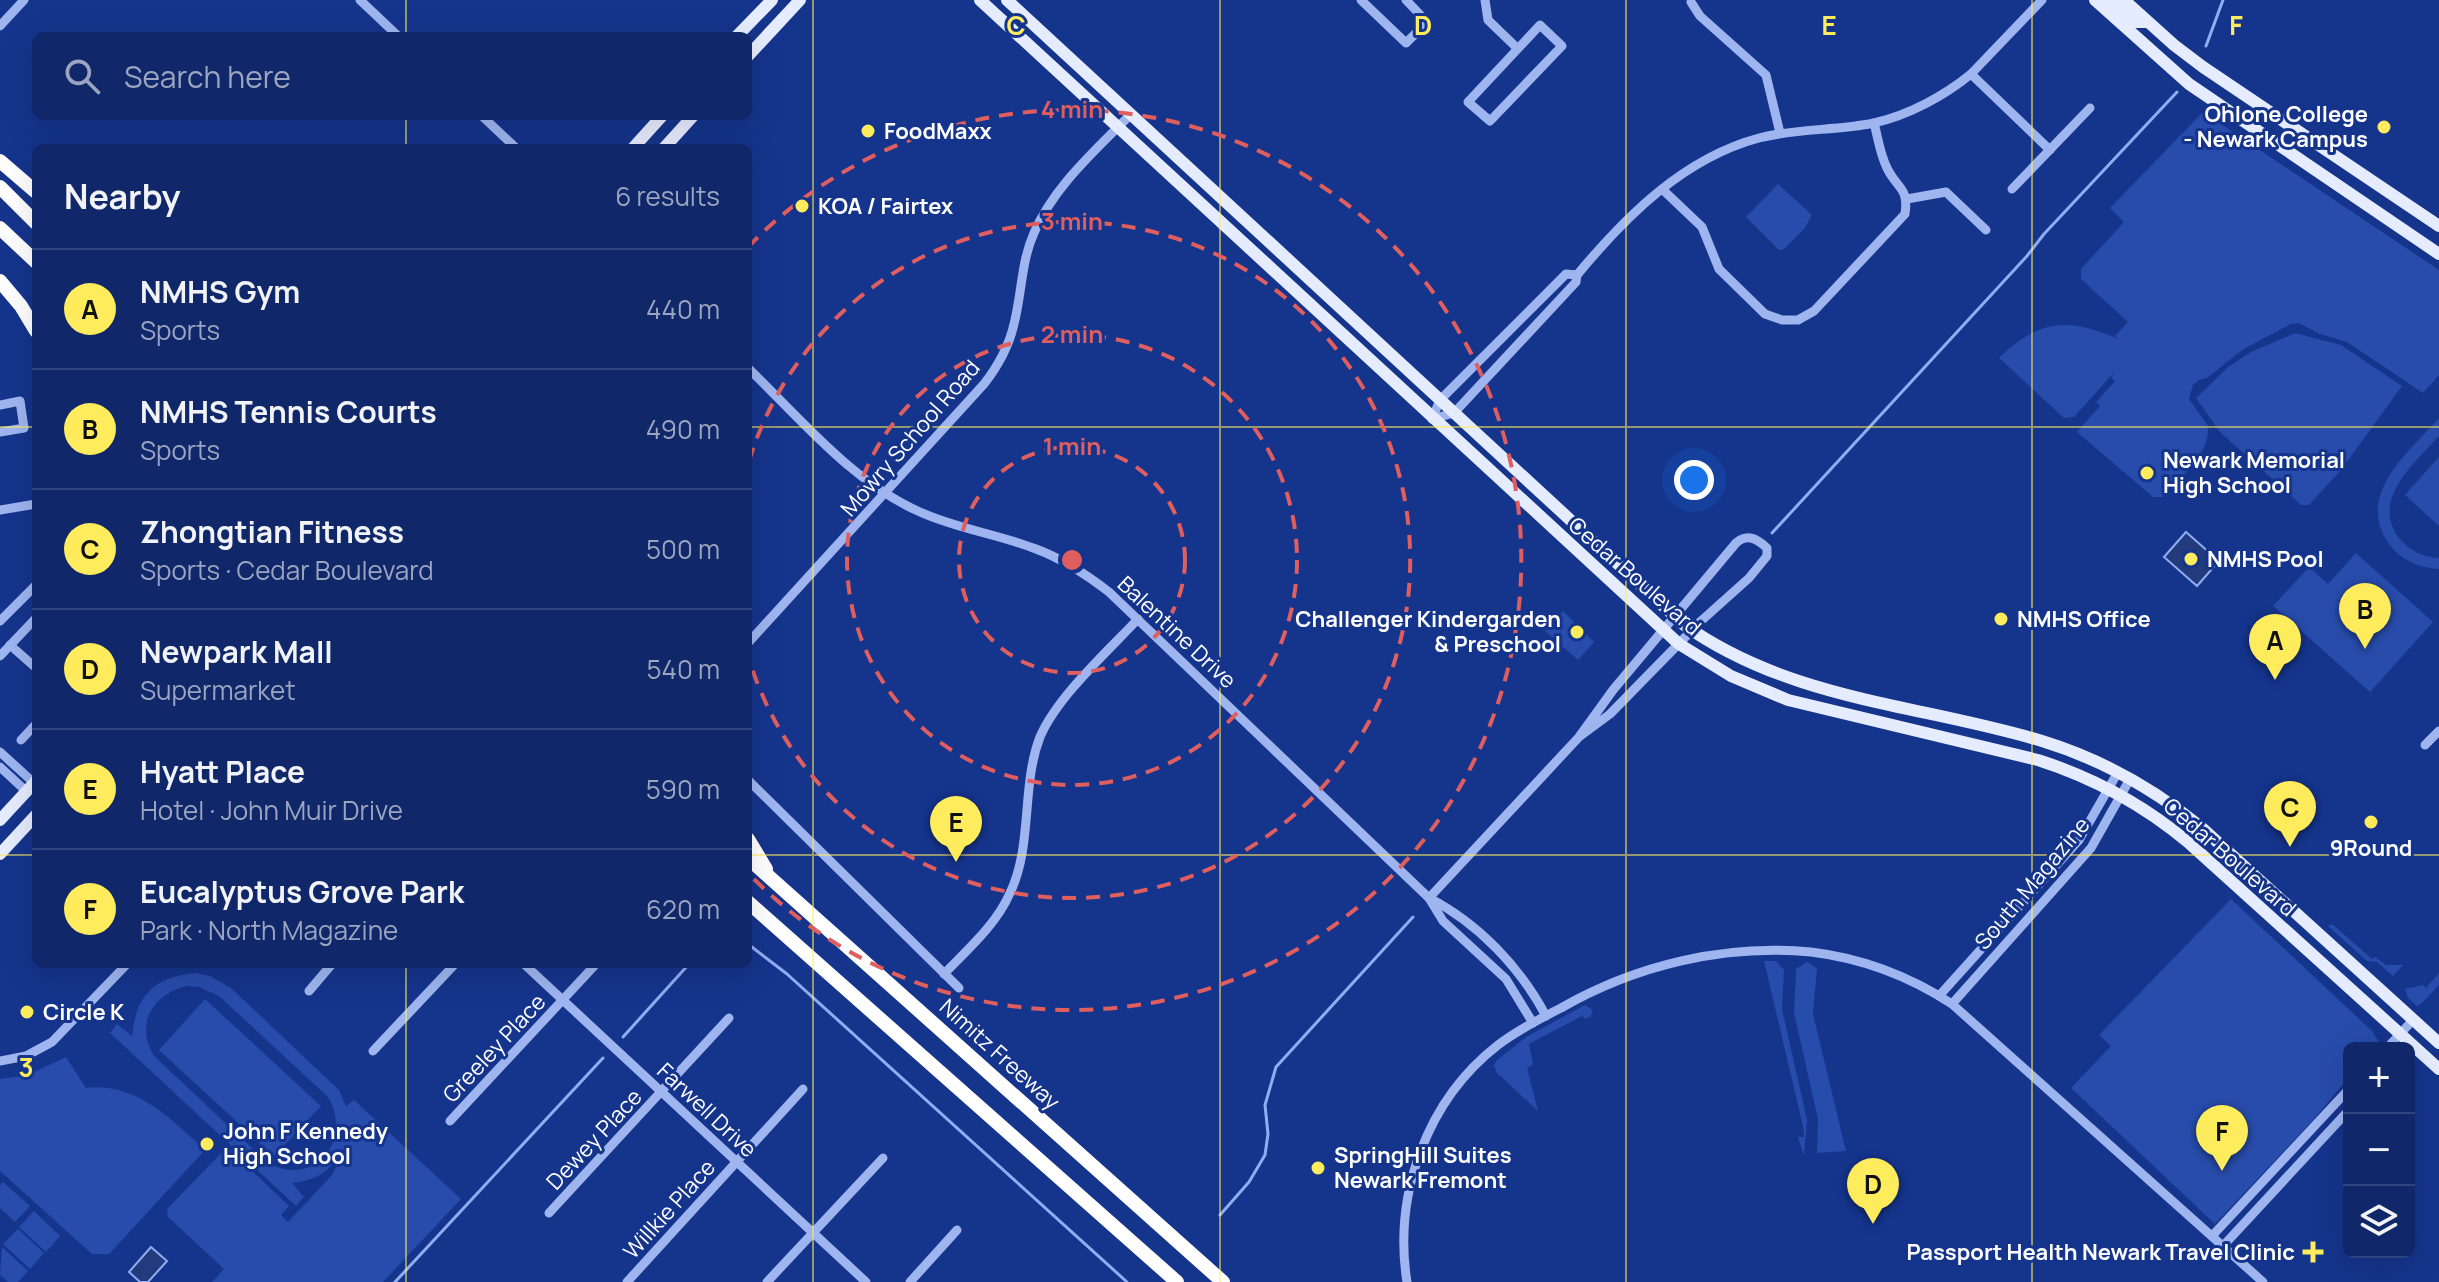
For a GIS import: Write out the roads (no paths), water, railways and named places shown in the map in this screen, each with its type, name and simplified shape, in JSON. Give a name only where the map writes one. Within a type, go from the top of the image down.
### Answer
[{"type":"highway","points":[[0,161],[32,189]]},
{"type":"highway","points":[[0,187],[32,219]]},
{"type":"highway","points":[[0,228],[32,258]]},
{"type":"highway","points":[[0,281],[32,324]]},
{"type":"highway","points":[[752,846],[772,880]]},
{"type":"highway","name":"Nimitz Freeway","points":[[752,862],[1223,1282]]},
{"type":"highway","points":[[752,906],[1177,1282]]},
{"type":"main road","points":[[741,32],[772,0]]},
{"type":"main road","points":[[752,52],[800,0]]},
{"type":"main road","name":"Cedar Boulevard","points":[[980,0],[1679,644],[1748,685],[1788,700],[2027,757],[2074,773],[2121,795],[2189,843],[2406,1042]]},
{"type":"main road","name":"Cedar Boulevard","points":[[1007,0],[1692,630],[1741,659],[1779,676],[2042,741],[2118,772],[2167,801],[2202,828],[2439,1043]]},
{"type":"main road","points":[[2095,0],[2161,62],[2195,89],[2439,254]]},
{"type":"main road","points":[[2109,0],[2132,22],[2147,22]]},
{"type":"main road","points":[[2124,0],[2203,67],[2439,226]]},
{"type":"main road","points":[[637,144],[658,120]]},
{"type":"main road","points":[[668,144],[689,120]]},
{"type":"main road","points":[[0,820],[32,785]]},
{"type":"main road","points":[[0,854],[32,819]]},
{"type":"main road","name":"Cedar Boulevard","points":[[2415,1051],[2439,1069]]},
{"type":"street","points":[[0,26],[24,0]]},
{"type":"street","points":[[360,0],[394,32]]},
{"type":"street","points":[[1361,0],[1406,43],[1427,22],[1406,0]]},
{"type":"street","points":[[1485,0],[1488,20],[1517,48]]},
{"type":"street","points":[[1432,419],[1454,413],[1576,282],[1577,275],[1610,235],[1699,161],[1780,133],[1874,123],[1907,113],[1971,74],[2042,0]]},
{"type":"street","points":[[1691,2],[1700,16],[1766,75],[1780,133]]},
{"type":"street","points":[[1540,25],[1562,46],[1490,121],[1468,102],[1517,48],[1540,25]]},
{"type":"street","points":[[1971,74],[2050,150]]},
{"type":"street","points":[[2012,189],[2090,108]]},
{"type":"street","name":"Mowry School Road","points":[[752,639],[952,422],[994,371],[1014,326],[1024,264],[1034,233],[1062,189],[1131,114]]},
{"type":"street","points":[[486,120],[512,144]]},
{"type":"street","points":[[1662,189],[1702,227],[1719,269],[1765,314],[1782,320],[1798,320],[1814,311],[1905,214],[1907,199],[1888,171],[1874,123]]},
{"type":"street","points":[[1907,199],[1946,192],[1986,230]]},
{"type":"street","points":[[1432,419],[1440,400],[1566,274],[1577,275]]},
{"type":"street","name":"Balentine Drive","points":[[752,372],[856,471],[886,493],[936,519],[1036,548],[1094,580],[1429,898],[1443,921],[1506,979],[1533,1023]]},
{"type":"street","points":[[0,405],[20,401],[24,428],[0,432]]},
{"type":"street","points":[[0,510],[32,505]]},
{"type":"street","points":[[1429,898],[1579,737],[1613,690],[1736,543],[1743,538],[1760,542],[1767,548],[1762,564],[1610,714],[1579,737]]},
{"type":"street","points":[[0,621],[32,589]]},
{"type":"street","points":[[944,974],[989,926],[1011,892],[1020,862],[1034,757],[1047,723],[1138,619]]},
{"type":"street","points":[[0,656],[32,622]]},
{"type":"street","points":[[10,645],[32,664]]},
{"type":"street","points":[[21,740],[32,728]]},
{"type":"street","points":[[2425,745],[2439,731]]},
{"type":"street","points":[[0,752],[32,785]]},
{"type":"street","points":[[0,767],[32,785]]},
{"type":"street","name":"South Magazine","points":[[1939,996],[2067,854],[2118,772]]},
{"type":"street","name":"South Magazine","points":[[1952,1004],[2091,848],[2130,779]]},
{"type":"street","points":[[752,784],[959,988]]},
{"type":"street","name":"Balentine Drive","points":[[1429,898],[1453,910],[1517,969],[1546,1016]]},
{"type":"street","points":[[1407,1282],[1405,1214],[1410,1183],[1425,1141],[1446,1103],[1467,1075],[1497,1046],[1592,991],[1635,973],[1703,956],[1748,952],[1810,952],[1856,961],[1890,972],[1952,1004],[2263,1282]]},
{"type":"street","points":[[0,1061],[26,1056],[52,1042],[123,968]]},
{"type":"street","points":[[309,991],[329,968]]},
{"type":"street","points":[[373,1051],[451,968]]},
{"type":"street","name":"Farwell Drive","points":[[528,968],[866,1282]]},
{"type":"street","name":"Greeley Place","points":[[450,1121],[592,968]]},
{"type":"street","name":"Dewey Place","points":[[549,1213],[729,1018]]},
{"type":"street","points":[[2393,1042],[2413,1020]]},
{"type":"street","points":[[2413,1042],[2424,1030]]},
{"type":"street","name":"Willkie Place","points":[[627,1282],[803,1089]]},
{"type":"street","points":[[2212,1236],[2343,1095]]},
{"type":"street","points":[[2223,1246],[2345,1114]]},
{"type":"street","points":[[767,1282],[883,1158]]},
{"type":"street","points":[[910,1282],[957,1230]]},
{"type":"waterway","points":[[2206,46],[2223,0]]},
{"type":"waterway","points":[[1772,533],[2177,92]]},
{"type":"waterway","points":[[1220,1215],[1249,1182],[1265,1155],[1268,1134],[1265,1105],[1276,1067],[1413,917]]},
{"type":"waterway","points":[[752,947],[787,974],[1127,1282]]},
{"type":"waterway","points":[[623,1037],[685,968]]},
{"type":"waterway","points":[[395,1282],[603,1058]]},
{"type":"place","name":"Ohlone College - Newark Campus","points":[[2384,127]]},
{"type":"place","name":"FoodMaxx","points":[[868,131]]},
{"type":"place","name":"KOA / Fairtex","points":[[802,206]]},
{"type":"place","name":"Newark Memorial High School","points":[[2147,473]]},
{"type":"place","name":"NMHS Pool","points":[[2191,559]]},
{"type":"place","name":"NMHS Office","points":[[2001,619]]},
{"type":"place","name":"Challenger Kindergarden & Preschool","points":[[1577,632]]},
{"type":"place","name":"NMHS Tennis Courts","points":[[2365,649]]},
{"type":"place","name":"NMHS Gym","points":[[2275,680]]},
{"type":"place","name":"9Round","points":[[2371,822]]},
{"type":"place","name":"Zhongtian Fitness","points":[[2290,847]]},
{"type":"place","name":"Hyatt Place","points":[[956,862]]},
{"type":"place","name":"Circle K","points":[[27,1012]]},
{"type":"place","name":"John F Kennedy High School","points":[[207,1144]]},
{"type":"place","name":"SpringHill Suites Newark Fremont","points":[[1318,1168]]},
{"type":"place","name":"Eucalyptus Grove Park","points":[[2222,1171]]},
{"type":"place","name":"Newpark Mall","points":[[1873,1224]]},
{"type":"place","name":"Passport Health Newark Travel Clinic","points":[[2313,1252]]}]
